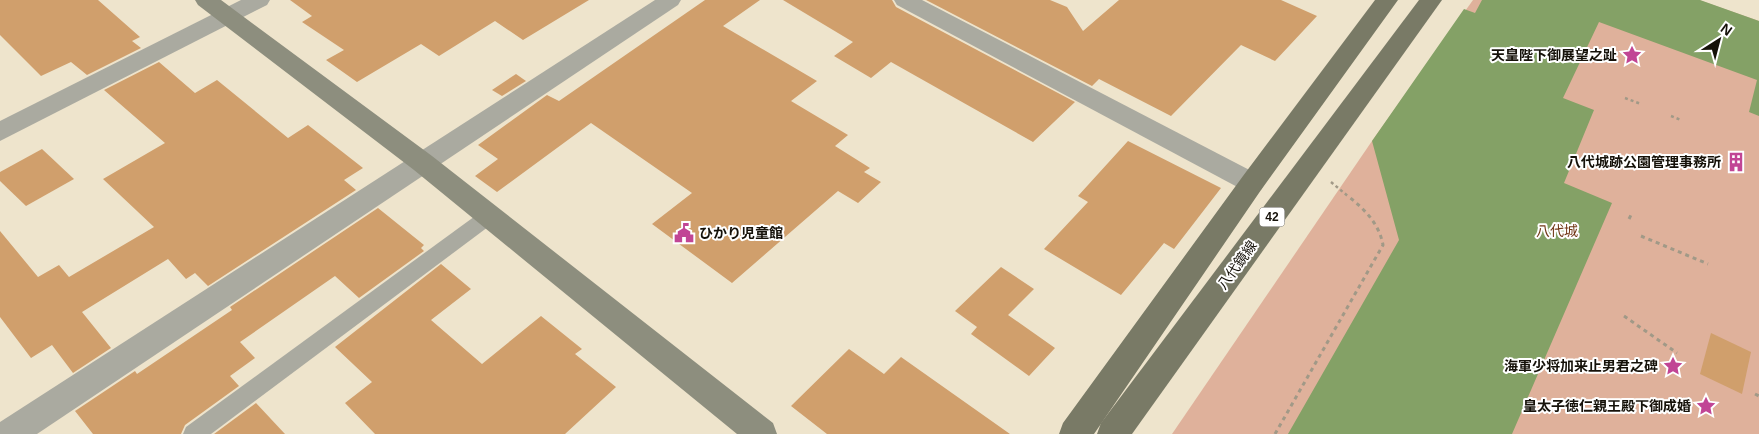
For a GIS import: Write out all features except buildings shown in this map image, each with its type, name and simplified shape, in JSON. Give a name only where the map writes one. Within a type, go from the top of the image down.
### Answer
[{"type":"main road","name":"42","points":[[1074,434],[1252,183],[1387,0]]},
{"type":"main road","name":"八代鏡線","points":[[1113,434],[1431,0]]},
{"type":"street","points":[[206,0],[423,163],[761,434]]},
{"type":"street","points":[[0,132],[259,0]]},
{"type":"street","points":[[10,434],[670,0]]},
{"type":"street","points":[[905,0],[1252,183]]},
{"type":"lane","points":[[194,434],[489,216]]},
{"type":"path","points":[[1625,98],[1641,104]]},
{"type":"path","points":[[1671,116],[1681,120]]},
{"type":"path","points":[[1275,434],[1383,245],[1383,237],[1366,212],[1331,182]]},
{"type":"path","points":[[1629,219],[1632,213]]},
{"type":"path","points":[[1641,236],[1708,264]]},
{"type":"path","points":[[1624,316],[1677,353]]},
{"type":"green space","name":"八代城","points":[[1473,0],[1699,0],[1759,21],[1759,434],[1172,434],[1372,141]]},
{"type":"shaded area","points":[[1482,0],[1700,0],[1759,21],[1759,116],[1749,112],[1757,80],[1599,22],[1563,98],[1594,110],[1564,183],[1612,203],[1512,434],[1288,434],[1399,240],[1372,141],[1464,9],[1475,13]]},
{"type":"place","name":"天皇陛下御展望之趾","points":[[1632,55]]},
{"type":"place","name":"八代城跡公園管理事務所","points":[[1736,162]]},
{"type":"place","name":"ひかり児童館","points":[[684,233]]},
{"type":"place","name":"海軍少将加来止男君之碑","points":[[1673,366]]},
{"type":"place","name":"皇太子徳仁親王殿下御成婚","points":[[1706,406]]}]
